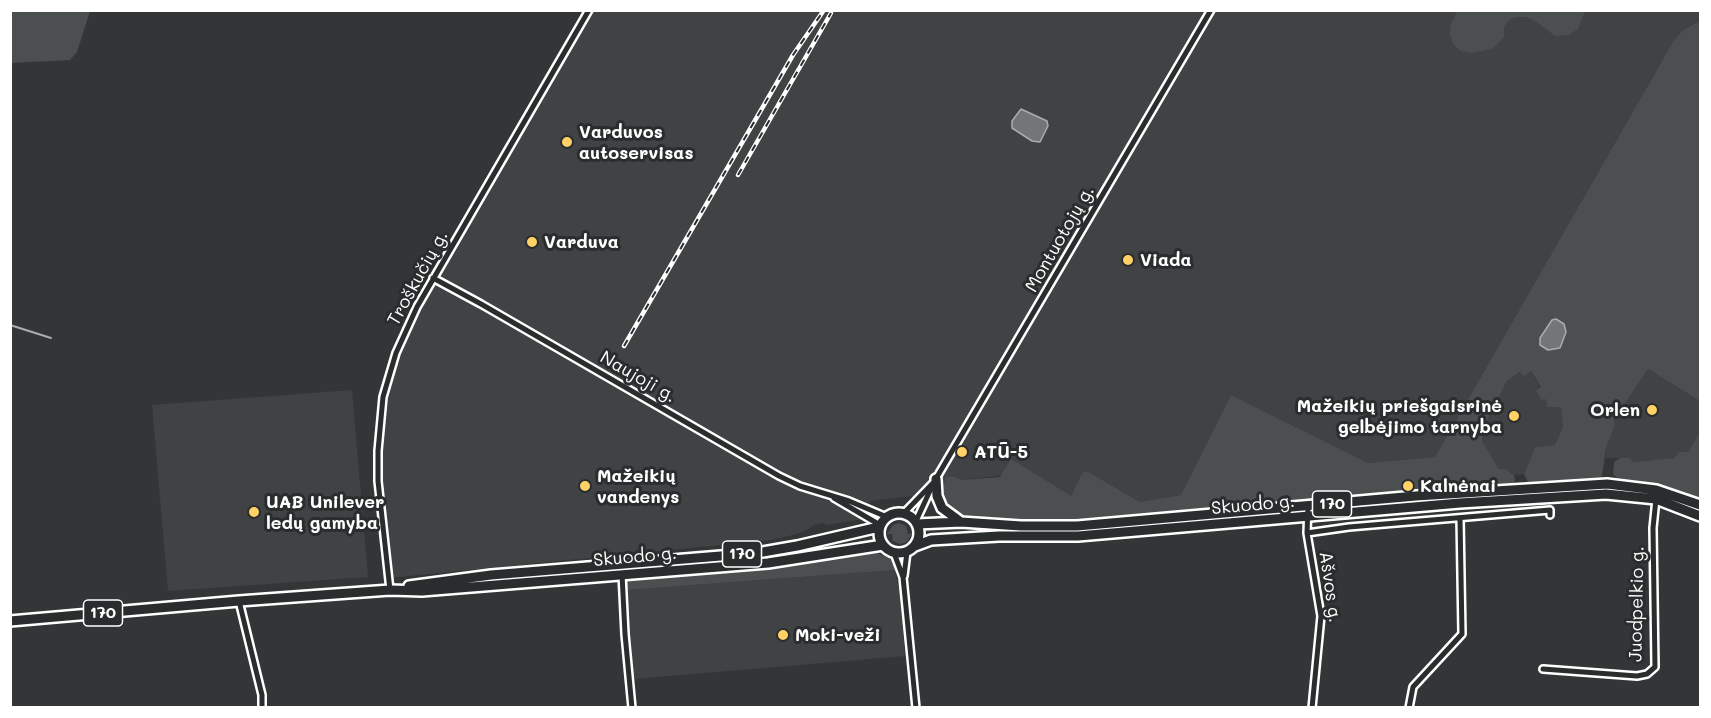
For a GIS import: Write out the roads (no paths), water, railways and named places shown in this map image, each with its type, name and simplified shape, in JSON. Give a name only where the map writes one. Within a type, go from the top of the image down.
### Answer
[{"type":"main road","points":[[935,480],[939,502],[946,512],[961,522]]},
{"type":"main road","name":"Skuodo g.","points":[[916,523],[961,522],[1021,526],[1077,526],[1607,484],[1656,489],[1701,505]]},
{"type":"main road","name":"Skuodo g.","points":[[911,549],[924,542],[941,539],[1078,536],[1522,498],[1606,494],[1656,499],[1701,516]]},
{"type":"main road","points":[[895,513],[904,513],[916,523],[919,533],[911,549],[894,553],[883,545],[879,538],[880,526],[887,517],[895,513]]},
{"type":"main road","name":"Skuodo g.","points":[[10,621],[390,590],[491,575],[757,553],[880,526]]},
{"type":"main road","name":"Skuodo g.","points":[[390,590],[422,591],[788,562],[883,545]]},
{"type":"street","name":"Troškučių g.","points":[[390,590],[378,481],[380,418],[388,376],[417,307],[589,10]]},
{"type":"street","name":"Montuotojų g.","points":[[916,523],[935,480],[1211,10]]},
{"type":"street","name":"Naujoji g.","points":[[433,278],[779,477],[849,501],[887,517]]},
{"type":"street","name":"Montuotojų g.","points":[[904,513],[935,480]]},
{"type":"street","name":"Naujoji g.","points":[[830,496],[880,526]]},
{"type":"street","name":"Juodpelkio g.","points":[[1543,669],[1637,676],[1647,674],[1655,667],[1653,528],[1656,499]]},
{"type":"street","name":"Ašvos g.","points":[[1308,506],[1307,533],[1322,616],[1312,708]]},
{"type":"street","points":[[1307,533],[1349,527],[1550,510],[1550,515]]},
{"type":"street","points":[[1409,708],[1413,687],[1462,634],[1460,518]]},
{"type":"street","points":[[903,577],[911,549]]},
{"type":"street","points":[[894,553],[903,577],[916,708]]},
{"type":"street","points":[[622,574],[632,708]]},
{"type":"street","points":[[239,601],[262,695],[262,708]]},
{"type":"waterway","points":[[10,325],[51,338]]},
{"type":"railway","points":[[624,346],[793,55],[824,10]]},
{"type":"railway","points":[[738,175],[831,13]]},
{"type":"place","name":"Varduvos autoservisas","points":[[567,142]]},
{"type":"place","name":"Varduva","points":[[532,242]]},
{"type":"place","name":"Viada","points":[[1128,260]]},
{"type":"place","name":"Orlen","points":[[1652,410]]},
{"type":"place","name":"Mažeikių priešgaisrinė gelbėjimo tarnyba","points":[[1514,416]]},
{"type":"place","name":"ATŪ-5","points":[[962,452]]},
{"type":"place","name":"Mažeikių vandenys","points":[[585,486]]},
{"type":"place","name":"Kalnėnai","points":[[1408,486]]},
{"type":"place","name":"UAB Unilever ledų gamyba","points":[[254,512]]},
{"type":"place","name":"Moki-veži","points":[[783,635]]}]
